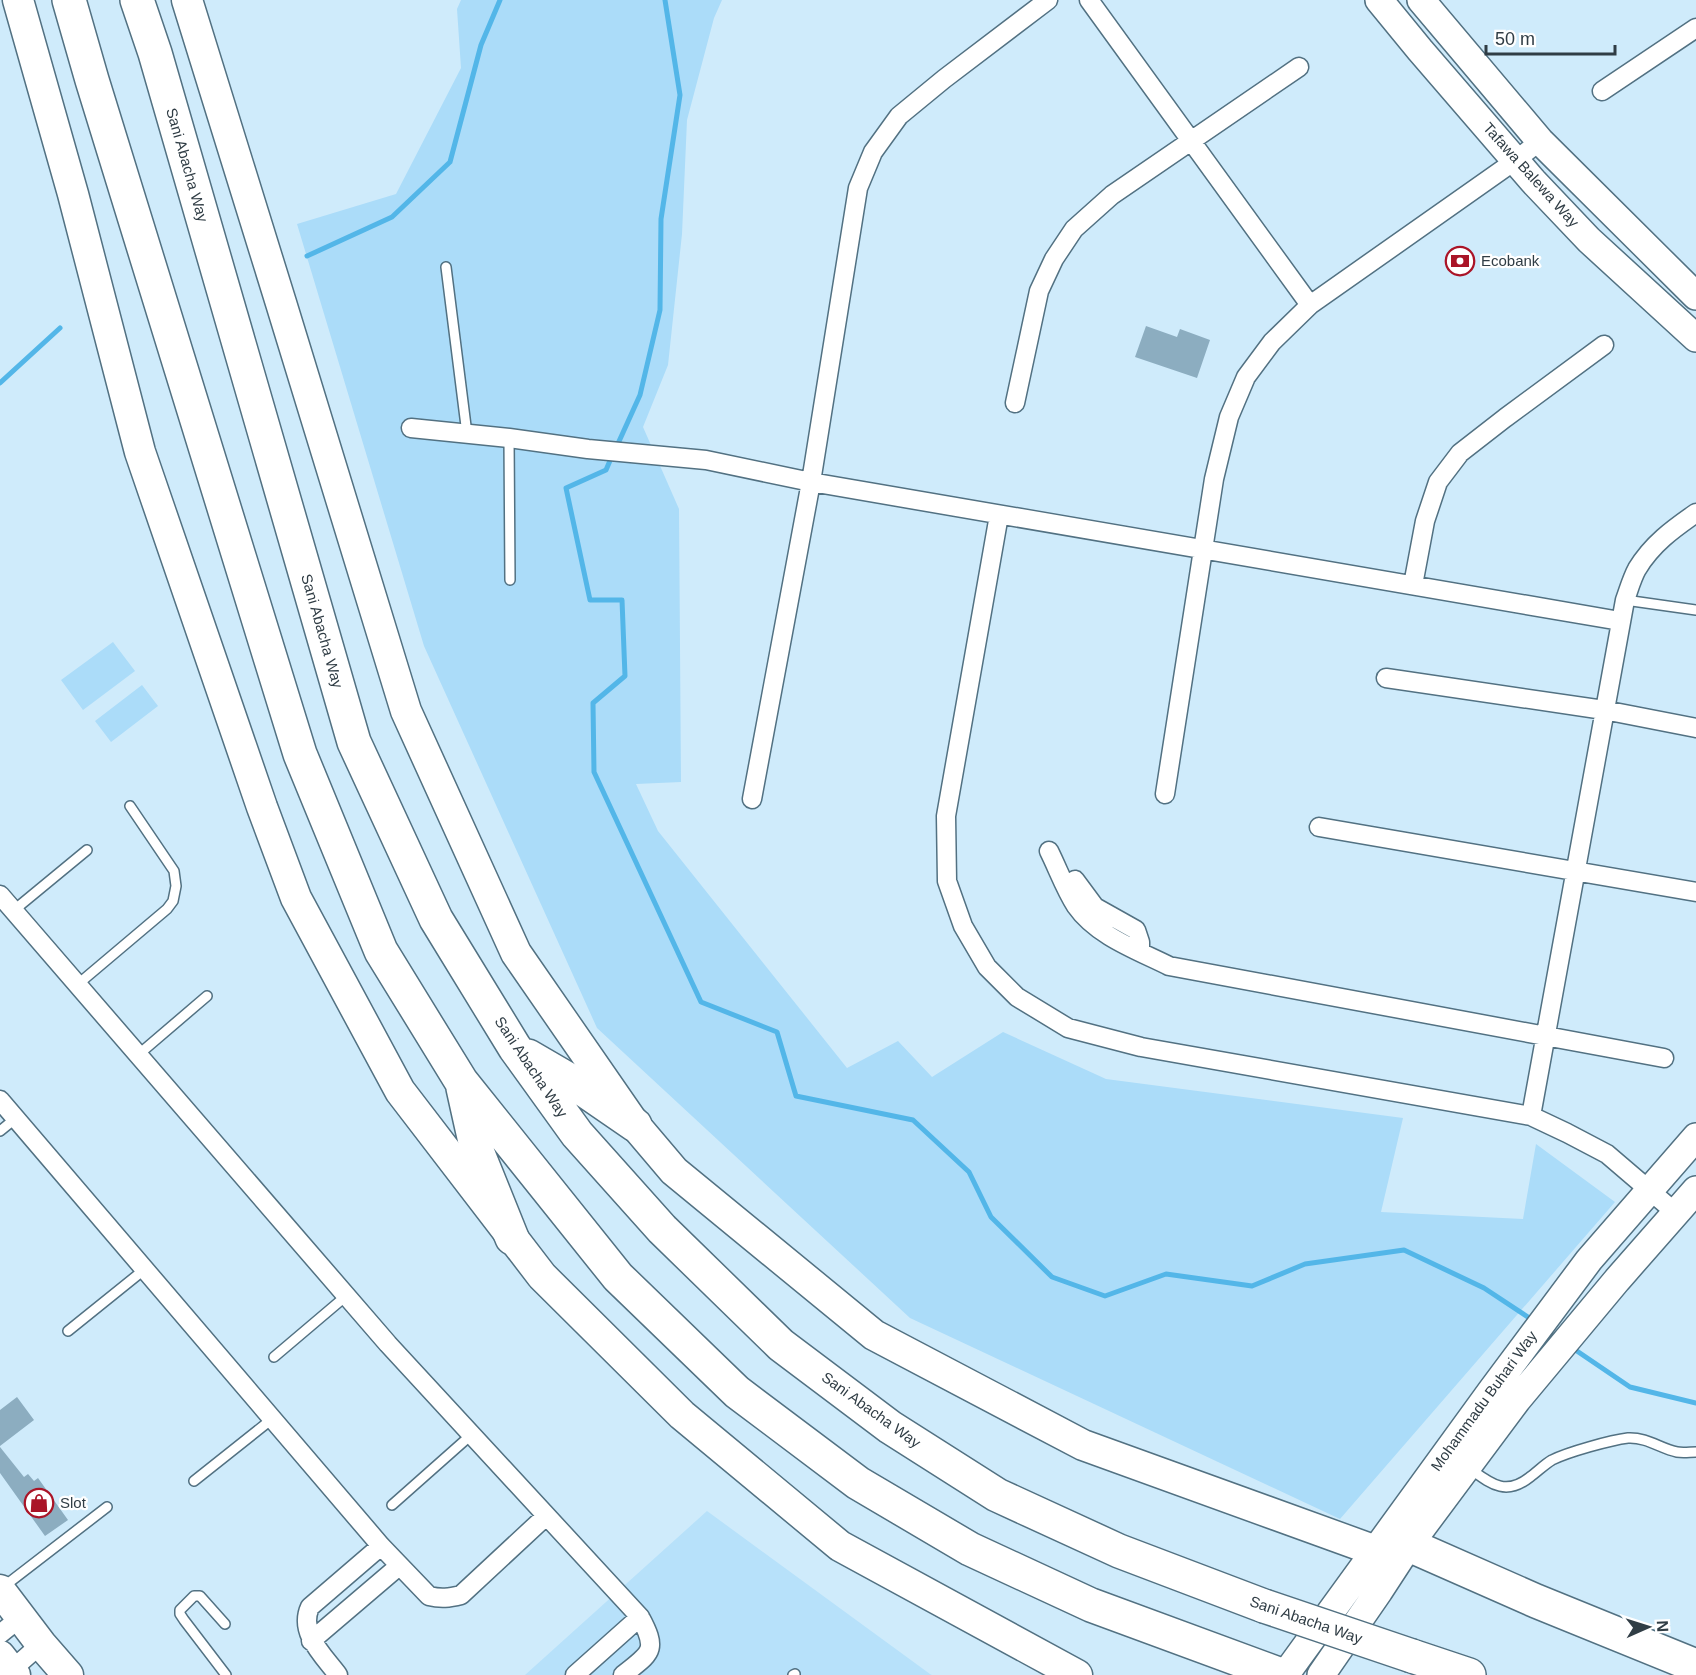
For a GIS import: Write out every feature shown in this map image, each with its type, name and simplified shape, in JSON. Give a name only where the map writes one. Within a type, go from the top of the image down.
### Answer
[{"type":"highway","points":[[47,0],[92,80]]},
{"type":"highway","points":[[69,0],[300,754],[381,951],[461,1081],[618,1277],[736,1392],[858,1484],[970,1549],[1091,1605],[1283,1675]]},
{"type":"highway","name":"Sani Abacha Way","points":[[138,0],[354,742],[436,919],[515,1048],[577,1134],[663,1229],[781,1345],[881,1420],[997,1495],[1119,1551],[1264,1606],[1469,1675]]},
{"type":"highway","points":[[151,0],[155,53]]},
{"type":"highway","points":[[515,1048],[571,1082],[634,1125]]},
{"type":"highway","points":[[461,1081],[477,1151],[512,1238]]},
{"type":"highway","points":[[1408,1545],[1536,1601],[1696,1666]]},
{"type":"main road","points":[[18,0],[73,194],[140,452],[262,807],[296,898],[400,1091],[542,1276],[682,1415],[840,1546],[1077,1675]]},
{"type":"main road","points":[[187,0],[406,711],[516,953],[634,1125],[674,1171],[874,1335],[1083,1445],[1376,1551]]},
{"type":"main road","name":"Tafawa Balewa Way","points":[[1379,0],[1533,181],[1589,240],[1696,338]]},
{"type":"main road","name":"Tafawa Balewa Way","points":[[1421,0],[1540,141],[1696,296]]},
{"type":"main road","name":"Mohammadu Buhari Way","points":[[1283,1675],[1589,1260],[1696,1137]]},
{"type":"main road","name":"Mohammadu Buhari Way","points":[[1321,1675],[1408,1545],[1517,1400],[1696,1190]]},
{"type":"main road","points":[[0,1590],[10,1626],[41,1644],[68,1675]]},
{"type":"street","points":[[752,799],[811,482],[858,188],[873,152],[899,116],[1048,0]]},
{"type":"street","points":[[1089,0],[1310,305]]},
{"type":"street","points":[[1602,91],[1696,28]]},
{"type":"street","points":[[1015,403],[1039,291],[1054,259],[1074,229],[1112,195],[1299,68]]},
{"type":"street","points":[[1165,794],[1214,479],[1229,417],[1246,377],[1272,342],[1310,305],[1540,141]]},
{"type":"street","points":[[1413,585],[1425,522],[1438,482],[1460,453],[1604,345]]},
{"type":"street","points":[[411,428],[706,460],[811,482],[1620,621]]},
{"type":"street","points":[[1531,1116],[1625,600],[1637,570],[1651,549],[1666,534],[1696,513]]},
{"type":"street","points":[[999,515],[946,816],[947,881],[963,926],[987,967],[1017,997],[1068,1028],[1141,1047],[1531,1116],[1607,1154],[1676,1213]]},
{"type":"street","points":[[1386,678],[1604,710],[1696,728]]},
{"type":"street","points":[[1319,827],[1696,892]]},
{"type":"street","points":[[1049,851],[1069,895],[1087,919],[1108,935],[1169,966],[1664,1058]]},
{"type":"street","points":[[1075,880],[1095,908],[1136,930],[1140,951]]},
{"type":"street","points":[[0,895],[388,1344],[640,1617],[651,1642],[648,1654],[623,1675]]},
{"type":"street","points":[[0,1100],[381,1546],[429,1596],[439,1599],[461,1595],[546,1516]]},
{"type":"street","points":[[338,1675],[311,1641],[307,1614],[310,1607],[381,1546]]},
{"type":"street","points":[[311,1641],[399,1566]]},
{"type":"street","points":[[575,1675],[640,1617]]},
{"type":"street","points":[[8,1669],[41,1644]]},
{"type":"lane","points":[[446,267],[467,434]]},
{"type":"lane","points":[[509,438],[510,580]]},
{"type":"lane","points":[[1625,600],[1696,610]]},
{"type":"lane","points":[[77,985],[167,909],[173,901],[176,886],[174,871],[130,806]]},
{"type":"lane","points":[[13,911],[87,850]]},
{"type":"lane","points":[[138,1055],[207,996]]},
{"type":"lane","points":[[0,1131],[16,1118]]},
{"type":"lane","points":[[68,1331],[145,1269]]},
{"type":"lane","points":[[274,1357],[346,1296]]},
{"type":"lane","points":[[194,1481],[272,1419]]},
{"type":"lane","points":[[392,1505],[471,1435]]},
{"type":"lane","points":[[1467,1466],[1491,1484],[1506,1487],[1526,1481],[1551,1460],[1590,1447],[1629,1438],[1654,1442],[1677,1452],[1696,1452]]},
{"type":"lane","points":[[0,1590],[107,1507]]},
{"type":"lane","points":[[225,1624],[200,1596],[194,1596],[180,1610],[183,1620],[226,1675]]},
{"type":"shaded area","points":[[461,0],[722,0],[714,18],[687,120],[682,234],[668,365],[643,427],[679,509],[681,782],[636,784],[658,831],[847,1068],[898,1041],[932,1077],[1003,1032],[1106,1079],[1403,1118],[1381,1212],[1523,1219],[1536,1144],[1615,1202],[1340,1519],[910,1318],[597,1028],[424,646],[297,224],[396,194],[461,68],[457,9]]},
{"type":"shaded area","points":[[113,642],[135,671],[83,710],[61,680]]},
{"type":"shaded area","points":[[142,685],[158,706],[111,742],[95,721]]},
{"type":"shaded area","points":[[707,1511],[930,1674],[932,1675],[525,1675]]},
{"type":"building","points":[[1146,326],[1177,337],[1180,329],[1210,340],[1197,378],[1135,357]]},
{"type":"building","points":[[17,1397],[34,1420],[0,1446],[0,1410]]},
{"type":"building","name":"Slot","points":[[0,1447],[24,1477],[28,1474],[34,1481],[38,1478],[68,1520],[45,1536],[0,1473]]},
{"type":"waterway","points":[[307,256],[392,217],[450,162],[481,45],[500,0]]},
{"type":"waterway","points":[[616,448],[640,395],[660,310],[661,219],[680,95],[665,0]]},
{"type":"waterway","points":[[0,383],[60,328]]},
{"type":"waterway","points":[[612,456],[606,470],[566,488],[590,600],[622,600],[625,676],[593,703],[594,772],[701,1002],[777,1032],[796,1096],[913,1120],[969,1172],[991,1217],[1052,1277],[1105,1296],[1166,1274],[1252,1286],[1305,1264],[1404,1250],[1484,1288],[1534,1321]]},
{"type":"waterway","points":[[1571,1347],[1630,1387],[1696,1403]]},
{"type":"place","name":"Ecobank","points":[[1460,261]]},
{"type":"place","name":"Slot","points":[[39,1503]]}]
